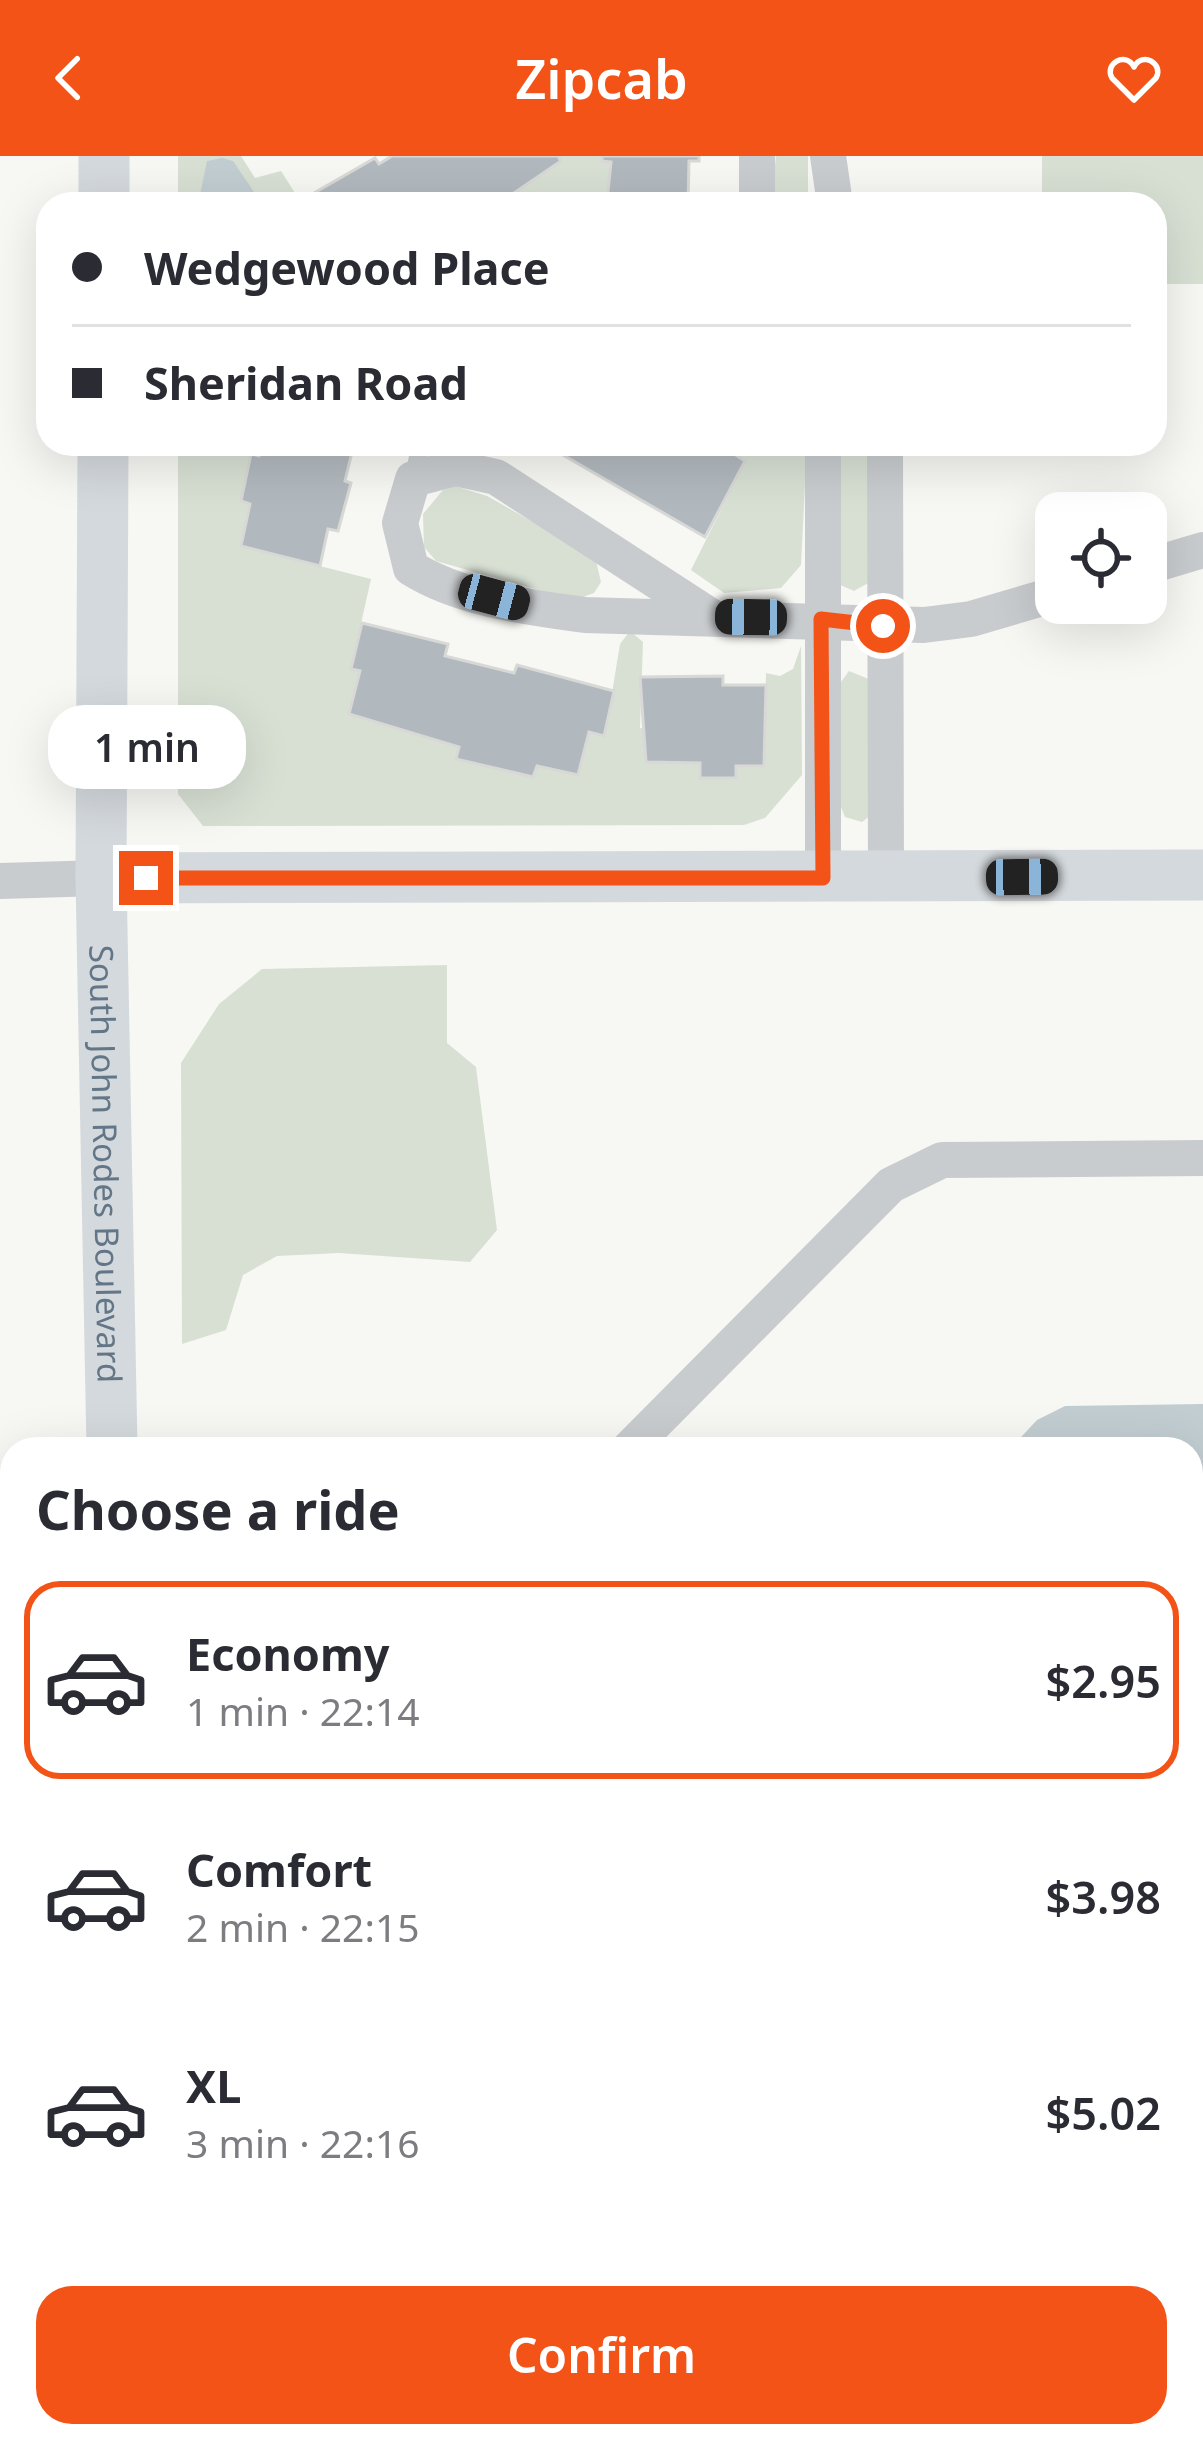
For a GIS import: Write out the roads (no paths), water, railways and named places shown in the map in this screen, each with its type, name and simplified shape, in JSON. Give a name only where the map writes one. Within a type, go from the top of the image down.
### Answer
[{"type":"street","points":[[104,156],[104,192]]},
{"type":"street","points":[[758,156],[758,192]]},
{"type":"street","points":[[828,156],[833,192]]},
{"type":"street","name":"South John Rodes Boulevard","points":[[103,456],[101,878],[112,1437]]},
{"type":"street","points":[[823,878],[824,456]]},
{"type":"street","points":[[884,456],[886,878]]},
{"type":"street","points":[[712,617],[496,477],[417,462],[400,523],[402,547],[411,568],[432,581],[532,608],[585,614],[712,617],[821,619],[883,626],[971,619],[1035,600]]},
{"type":"street","points":[[1167,561],[1203,550]]},
{"type":"street","points":[[0,881],[1203,875]]},
{"type":"street","points":[[641,1437],[892,1185],[942,1160],[1203,1158]]},
{"type":"street","points":[[1203,1826],[1203,2021]]}]
